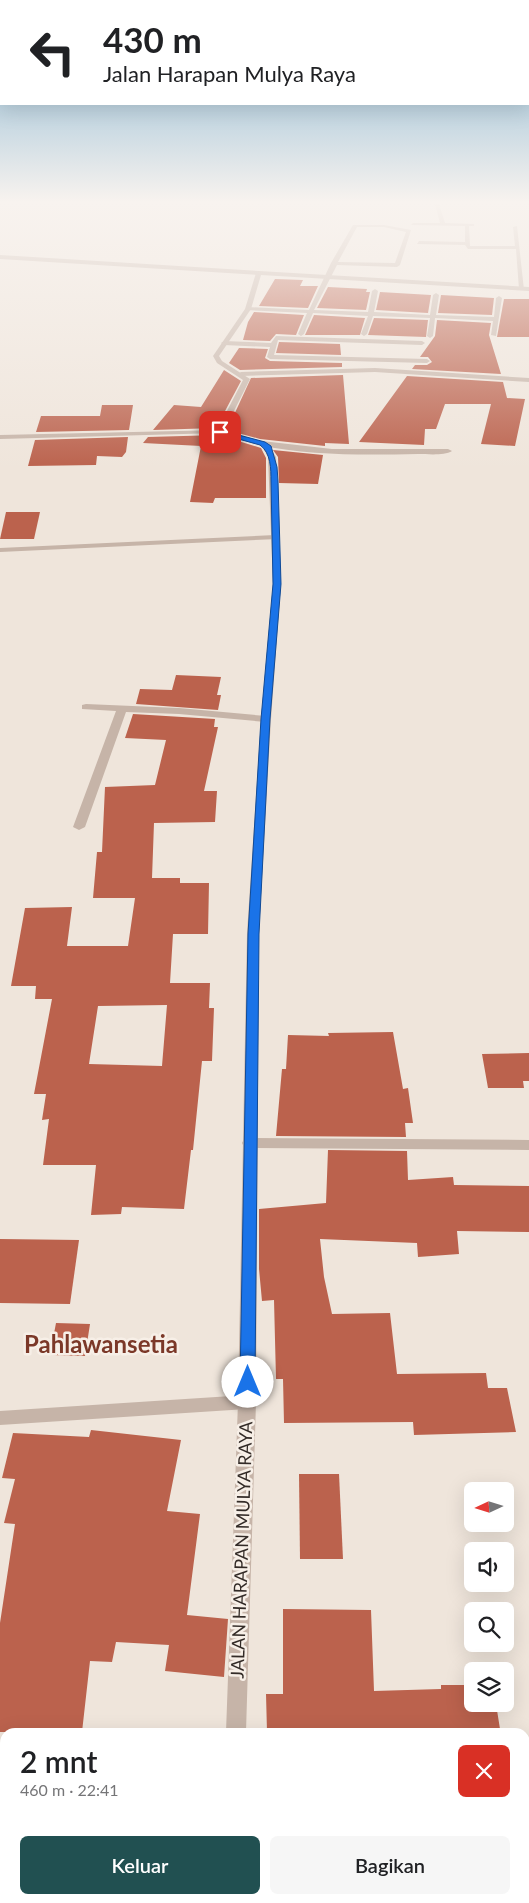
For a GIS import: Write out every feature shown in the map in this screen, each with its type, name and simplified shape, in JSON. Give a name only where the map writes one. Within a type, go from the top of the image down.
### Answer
[{"type":"street","points":[[220,431],[245,387],[247,377],[216,359],[224,343],[248,309],[253,293]]},
{"type":"street","points":[[301,334],[319,293]]},
{"type":"street","points":[[364,334],[371,314],[375,293]]},
{"type":"street","points":[[430,336],[436,296]]},
{"type":"street","points":[[494,335],[499,298]]},
{"type":"street","points":[[248,309],[495,319]]},
{"type":"street","points":[[422,343],[276,338],[270,357],[427,361]]},
{"type":"street","points":[[224,343],[274,345]]},
{"type":"street","points":[[241,374],[370,370],[529,380]]},
{"type":"street","points":[[0,437],[220,431],[262,444],[301,449],[368,452],[448,451]]},
{"type":"street","name":"JALAN HARAPAN MULYA RAYA","points":[[236,1728],[248,1402],[249,1143],[253,934],[266,719],[277,584],[274,467],[268,448],[262,444]]},
{"type":"street","points":[[0,550],[276,537]]},
{"type":"street","points":[[86,707],[266,719]]},
{"type":"street","points":[[79,827],[122,708]]},
{"type":"street","points":[[249,1143],[529,1145]]},
{"type":"street","points":[[0,1418],[248,1402]]},
{"type":"building","points":[[267,293],[315,293],[308,308],[259,306]]},
{"type":"building","points":[[325,293],[370,293],[366,310],[317,308]]},
{"type":"building","points":[[380,293],[431,295],[428,313],[376,310]]},
{"type":"building","points":[[441,295],[494,298],[492,315],[438,313]]},
{"type":"building","points":[[504,299],[529,299],[529,337],[497,337]]},
{"type":"building","points":[[254,312],[304,315],[296,335],[276,334],[270,341],[243,340],[248,322]]},
{"type":"building","points":[[314,315],[365,318],[360,335],[305,335]]},
{"type":"building","points":[[374,318],[428,320],[426,337],[368,335]]},
{"type":"building","points":[[437,320],[491,323],[489,335],[501,374],[412,369],[415,365],[427,365],[432,362],[428,357],[420,357],[435,336]]},
{"type":"building","points":[[279,342],[340,344],[341,355],[276,353]]},
{"type":"building","points":[[239,348],[268,349],[265,358],[270,361],[342,363],[342,367],[240,370],[229,363]]},
{"type":"building","points":[[224,370],[241,381],[216,428],[153,430],[174,405],[201,407]]},
{"type":"building","points":[[343,375],[349,444],[325,443],[325,446],[260,439],[227,430],[251,378]]},
{"type":"building","points":[[407,376],[503,382],[507,398],[525,399],[515,446],[481,444],[491,404],[445,404],[436,429],[425,429],[424,445],[359,442]]},
{"type":"building","points":[[102,405],[133,405],[129,430],[36,432],[41,416],[100,416]]},
{"type":"building","points":[[219,435],[261,448],[266,458],[266,498],[215,498],[213,503],[190,502],[201,446],[143,443],[148,437]]},
{"type":"building","points":[[128,437],[126,452],[122,457],[97,456],[96,465],[28,466],[35,440]]},
{"type":"building","points":[[273,450],[323,455],[318,484],[279,483],[278,457]]},
{"type":"building","points":[[6,512],[40,512],[34,539],[0,539]]},
{"type":"building","points":[[176,675],[221,677],[217,695],[221,695],[218,710],[136,704],[140,689],[172,690]]},
{"type":"building","points":[[133,714],[215,719],[214,727],[218,727],[204,791],[217,791],[215,822],[154,823],[152,878],[180,878],[180,883],[209,883],[208,934],[173,934],[170,983],[210,983],[209,1008],[214,1008],[212,1061],[202,1061],[193,1150],[191,1150],[184,1209],[122,1207],[121,1214],[91,1215],[96,1165],[43,1165],[49,1119],[42,1120],[46,1094],[34,1094],[52,999],[35,999],[36,986],[11,986],[25,908],[72,907],[67,946],[128,946],[135,898],[93,898],[97,852],[102,852],[105,787],[155,785],[166,740],[125,738]],"holes":[[[167,1005],[162,1066],[89,1064],[98,1006]]]},
{"type":"building","points":[[393,1032],[403,1089],[408,1088],[413,1123],[405,1123],[406,1137],[276,1136],[282,1069],[286,1069],[288,1035],[329,1036],[328,1033]]},
{"type":"building","points":[[529,1053],[529,1081],[523,1081],[524,1088],[488,1088],[482,1054]]},
{"type":"building","points":[[328,1150],[407,1151],[408,1180],[453,1177],[454,1185],[529,1186],[529,1232],[457,1231],[459,1254],[418,1257],[417,1243],[320,1239],[324,1277],[332,1314],[390,1313],[397,1374],[486,1373],[488,1388],[507,1388],[516,1432],[414,1435],[413,1422],[284,1423],[283,1379],[276,1379],[274,1300],[262,1301],[259,1269],[259,1209],[326,1203]]},
{"type":"building","points":[[0,1239],[79,1240],[70,1304],[0,1303]]},
{"type":"building","points":[[56,1323],[90,1324],[85,1356],[50,1355]]},
{"type":"building","points":[[91,1430],[181,1440],[167,1511],[200,1514],[187,1615],[228,1619],[224,1677],[165,1671],[169,1645],[116,1642],[112,1662],[90,1661],[82,1728],[0,1728],[0,1623],[15,1524],[4,1523],[15,1479],[2,1478],[13,1433],[89,1437]]},
{"type":"building","points":[[299,1474],[339,1474],[343,1559],[300,1559]]},
{"type":"building","points":[[283,1609],[371,1610],[374,1691],[441,1689],[441,1685],[464,1685],[464,1712],[497,1712],[500,1728],[267,1728],[266,1694],[283,1694]]},
{"type":"district","name":"Pahlawansetia","points":[[101,1345]]},
{"type":"route","points":[[220,432],[262,444],[268,448],[274,467],[275,481],[277,584],[266,719],[253,934],[252,1069],[249,1143],[248,1382]]}]
